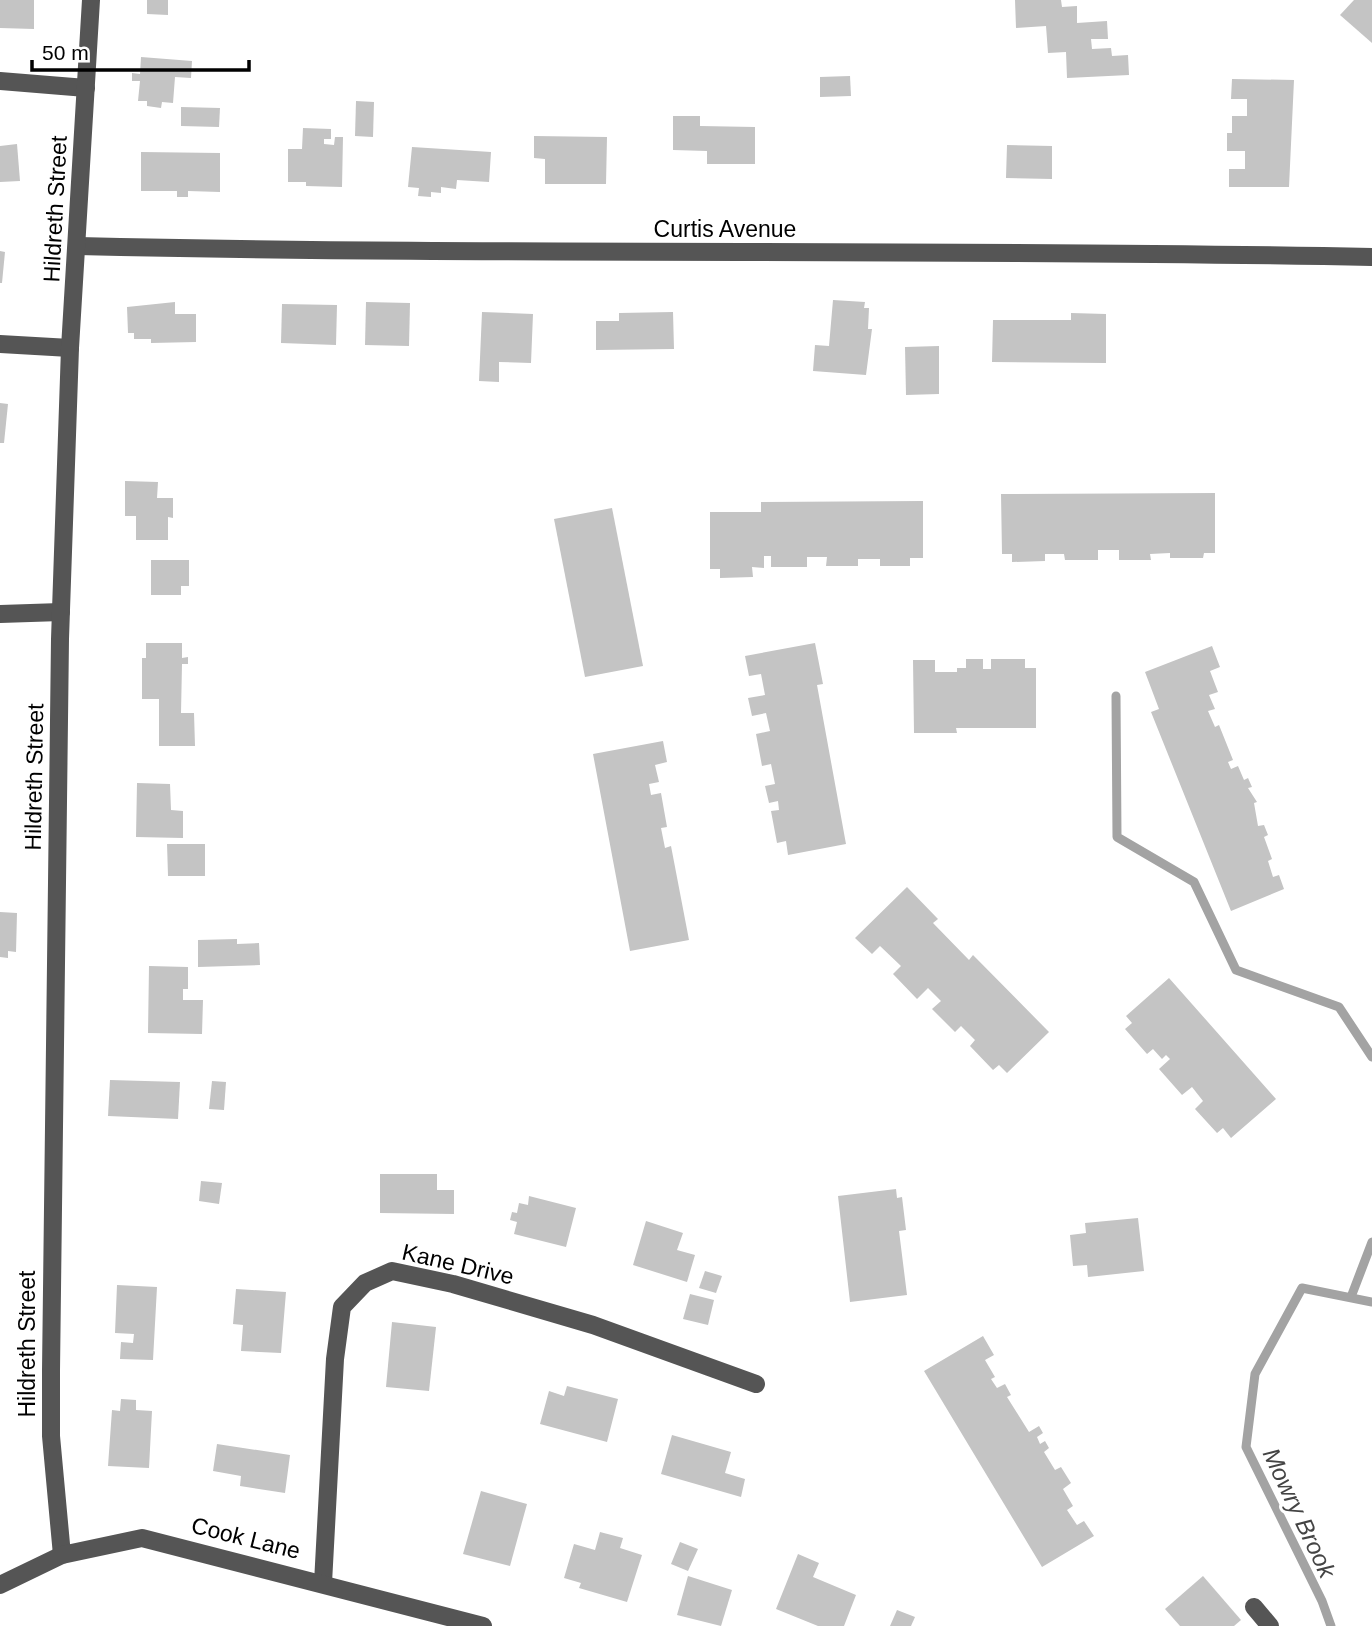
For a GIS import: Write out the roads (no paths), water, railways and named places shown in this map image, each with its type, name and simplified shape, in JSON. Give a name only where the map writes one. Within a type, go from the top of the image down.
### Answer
[{"type":"street","name":"Hildreth Street","points":[[62,1555],[51,1436],[61,612],[70,348],[91,0]]},
{"type":"street","points":[[0,81],[86,88]]},
{"type":"street","name":"Curtis Avenue","points":[[78,246],[260,251],[1070,252],[1372,257]]},
{"type":"street","points":[[0,344],[70,348]]},
{"type":"street","points":[[0,614],[61,612]]},
{"type":"street","name":"Kane Drive","points":[[323,1583],[335,1359],[342,1307],[365,1283],[392,1271],[453,1284],[593,1325],[756,1384]]},
{"type":"street","name":"Cook Lane","points":[[0,1585],[62,1555],[142,1538],[483,1626]]},
{"type":"street","points":[[1254,1607],[1270,1626]]},
{"type":"waterway","points":[[1116,696],[1117,837],[1194,882],[1236,970],[1339,1007],[1372,1057]]},
{"type":"waterway","points":[[1351,1297],[1372,1242]]},
{"type":"waterway","name":"Mowry Brook","points":[[1331,1626],[1322,1601],[1246,1447],[1255,1374],[1302,1288],[1372,1302]]}]
